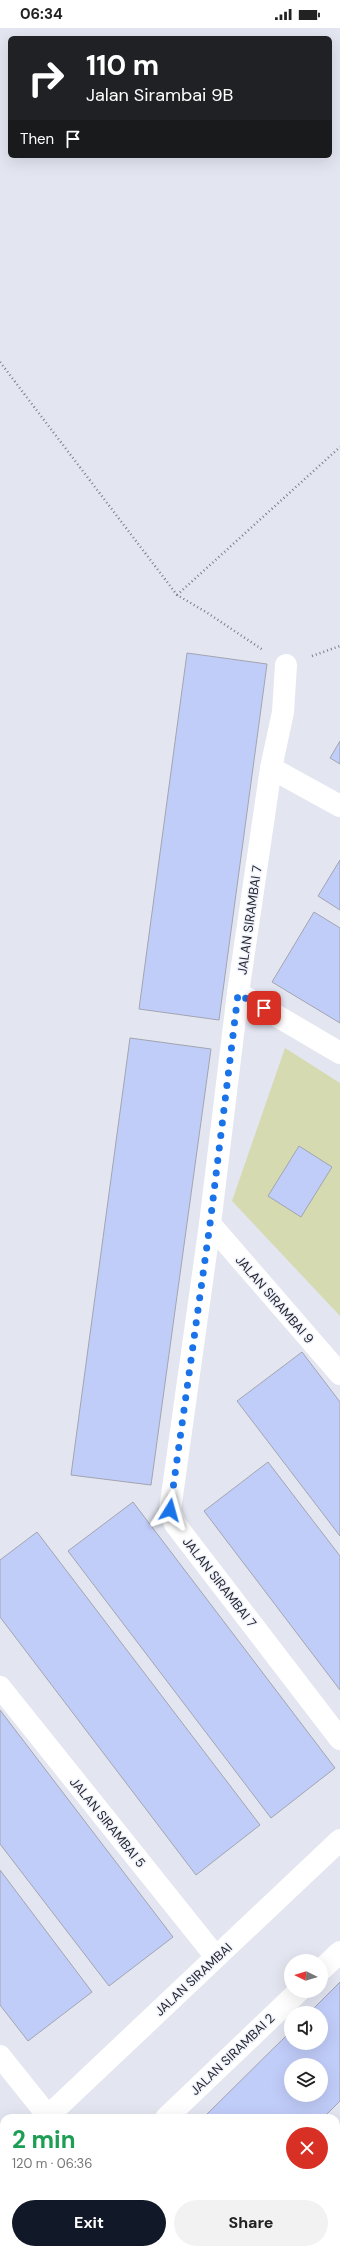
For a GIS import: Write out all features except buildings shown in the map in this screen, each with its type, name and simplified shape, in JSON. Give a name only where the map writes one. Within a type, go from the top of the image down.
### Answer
[{"type":"street","name":"JALAN SIRAMBAI 7","points":[[286,665],[283,712],[271,768],[238,994],[210,1224],[170,1510],[175,1524],[340,1738]]},
{"type":"street","points":[[271,768],[340,806]]},
{"type":"street","points":[[238,994],[340,1053]]},
{"type":"street","name":"JALAN SIRAMBAI 9","points":[[210,1224],[340,1374]]},
{"type":"street","name":"JALAN SIRAMBAI 5","points":[[0,1687],[216,1957]]},
{"type":"street","name":"JALAN SIRAMBAI","points":[[50,2114],[340,1840]]},
{"type":"street","points":[[328,1963],[340,1952]]},
{"type":"street","name":"JALAN SIRAMBAI 2","points":[[170,2114],[292,1998]]},
{"type":"street","points":[[0,2056],[45,2114]]},
{"type":"path","points":[[0,362],[177,595],[206,612],[286,665]]},
{"type":"path","points":[[177,595],[340,447]]},
{"type":"green space","points":[[285,1048],[340,1083],[340,1316],[232,1201]]},
{"type":"route","points":[[170,1510],[210,1224],[238,994],[264,1008]]}]
